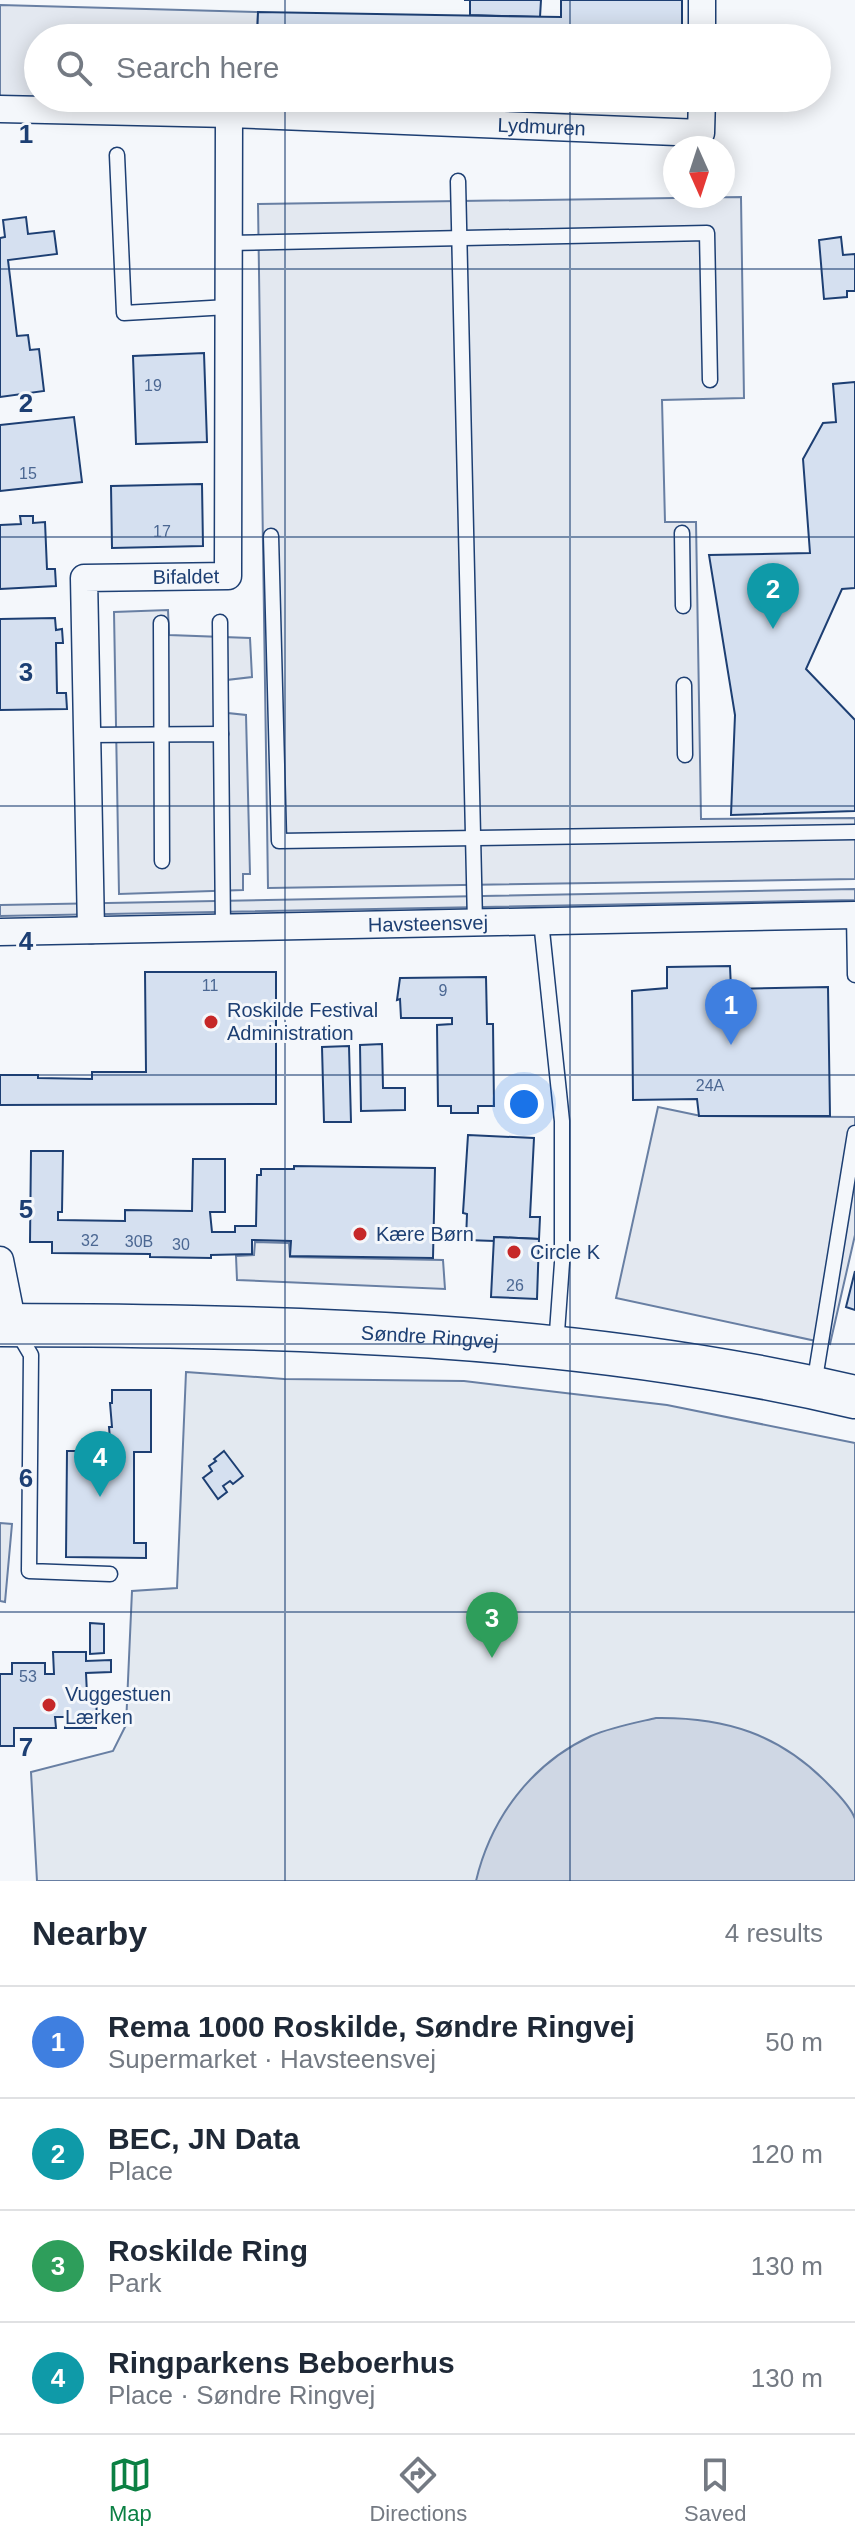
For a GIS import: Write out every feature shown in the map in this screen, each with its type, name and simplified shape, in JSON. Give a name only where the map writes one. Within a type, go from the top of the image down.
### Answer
[{"type":"main road","name":"Søndre Ringvej","points":[[6,1325],[264,1327],[556,1347],[702,1365],[855,1397]]},
{"type":"street","points":[[702,0],[702,24]]},
{"type":"street","name":"Lydmuren","points":[[0,109],[24,110]]},
{"type":"street","name":"Lydmuren","points":[[133,112],[701,133],[702,112]]},
{"type":"street","name":"Bifaldet","points":[[91,930],[84,578],[228,576],[228,243],[222,114]]},
{"type":"street","name":"Havsteensvej","points":[[0,932],[855,915]]},
{"type":"street","points":[[0,1260],[6,1325]]},
{"type":"lane","points":[[117,155],[124,313],[228,307]]},
{"type":"lane","points":[[458,181],[475,922]]},
{"type":"lane","points":[[228,243],[707,233],[710,380]]},
{"type":"lane","points":[[682,533],[683,606]]},
{"type":"lane","points":[[271,536],[279,841],[855,832]]},
{"type":"lane","points":[[220,622],[223,929]]},
{"type":"lane","points":[[161,623],[162,861]]},
{"type":"lane","points":[[684,685],[685,755]]},
{"type":"lane","points":[[87,735],[221,734]]},
{"type":"lane","points":[[855,915],[855,975]]},
{"type":"lane","points":[[541,921],[562,1121],[562,1263],[556,1347]]},
{"type":"lane","points":[[813,1387],[855,1133]]},
{"type":"lane","points":[[6,1325],[31,1355],[29,1571],[110,1574]]},
{"type":"shaded area","points":[[0,5],[258,12],[258,24],[24,24],[24,97],[0,96]]},
{"type":"shaded area","points":[[735,197],[741,197],[744,398],[662,400],[665,522],[696,522],[701,819],[855,818],[855,879],[268,888],[258,204],[663,198],[663,208],[735,208]]},
{"type":"shaded area","points":[[168,610],[169,635],[250,638],[252,677],[227,680],[228,713],[246,715],[250,874],[243,874],[243,890],[119,894],[114,612]]},
{"type":"shaded area","points":[[855,889],[855,900],[0,916],[0,905]]},
{"type":"shaded area","points":[[658,1107],[701,1116],[855,1117],[855,1235],[830,1344],[616,1298]]},
{"type":"shaded area","points":[[255,1242],[289,1243],[290,1257],[443,1260],[445,1289],[237,1280],[236,1256],[254,1255]]},
{"type":"shaded area","points":[[186,1372],[284,1379],[464,1381],[667,1405],[855,1443],[855,1881],[37,1881],[31,1772],[113,1751],[126,1725],[132,1591],[177,1588]]},
{"type":"shaded area","points":[[0,1523],[12,1524],[5,1602],[0,1601]]},
{"type":"shaded area","points":[[656,1718],[705,1721],[750,1732],[771,1741],[810,1767],[844,1800],[855,1819],[855,1881],[476,1881],[503,1815],[532,1778],[569,1748],[591,1736]]},
{"type":"building","points":[[470,0],[541,0],[540,17],[470,15]]},
{"type":"building","points":[[561,0],[682,0],[682,24],[258,24],[258,12],[561,17]]},
{"type":"building","points":[[26,217],[28,234],[54,231],[57,254],[8,260],[17,336],[28,335],[30,350],[39,349],[44,391],[0,397],[0,238],[5,237],[3,220]]},
{"type":"building","points":[[841,237],[843,255],[855,254],[855,291],[847,291],[847,297],[824,299],[819,240]]},
{"type":"building","points":[[204,353],[207,442],[136,444],[133,356]]},
{"type":"building","points":[[855,382],[855,588],[842,589],[806,669],[855,720],[855,811],[731,815],[735,715],[709,555],[810,553],[803,459],[823,423],[836,422],[833,384]]},
{"type":"building","points":[[74,417],[82,482],[0,491],[0,425]]},
{"type":"building","points":[[202,484],[203,546],[112,548],[111,486]]},
{"type":"building","points":[[20,516],[33,516],[33,523],[45,522],[47,569],[55,569],[56,586],[0,589],[0,525],[21,524]]},
{"type":"building","points":[[55,618],[56,630],[62,629],[63,643],[56,643],[57,693],[66,693],[67,709],[0,710],[0,619]]},
{"type":"building","points":[[730,966],[731,989],[828,987],[830,1116],[699,1116],[697,1099],[633,1100],[632,991],[667,988],[667,967]]},
{"type":"building","name":"Roskilde Festival Administration","points":[[145,972],[276,972],[276,1104],[0,1105],[0,1075],[92,1079],[92,1072],[146,1072]]},
{"type":"building","points":[[486,977],[487,1024],[493,1024],[494,1106],[478,1106],[478,1113],[451,1113],[451,1106],[438,1106],[437,1025],[452,1024],[452,1018],[401,1018],[400,999],[397,1000],[400,978]]},
{"type":"building","points":[[382,1044],[383,1088],[405,1088],[405,1110],[361,1111],[360,1045]]},
{"type":"building","points":[[349,1046],[351,1122],[324,1122],[322,1047]]},
{"type":"building","points":[[468,1135],[534,1138],[530,1217],[540,1217],[539,1239],[494,1237],[494,1241],[466,1240],[467,1214],[463,1213]]},
{"type":"building","points":[[31,1151],[63,1151],[62,1212],[58,1212],[58,1220],[125,1221],[125,1210],[192,1211],[193,1159],[225,1159],[225,1212],[210,1212],[212,1232],[235,1232],[235,1226],[256,1226],[257,1175],[261,1175],[261,1169],[294,1169],[294,1166],[435,1168],[433,1258],[290,1256],[291,1241],[252,1240],[252,1254],[211,1255],[211,1258],[52,1253],[52,1242],[30,1242]]},
{"type":"building","points":[[494,1237],[539,1239],[537,1299],[491,1297]]},
{"type":"building","points":[[855,1271],[855,1310],[846,1307]]},
{"type":"building","points":[[112,1390],[151,1390],[151,1452],[134,1452],[134,1543],[146,1543],[146,1558],[66,1557],[67,1451],[111,1451]]},
{"type":"building","points":[[224,1451],[243,1476],[233,1484],[230,1481],[223,1486],[227,1492],[218,1499],[203,1478],[212,1471],[209,1466],[216,1461],[214,1459]]},
{"type":"building","points":[[90,1623],[104,1624],[104,1653],[90,1654]]},
{"type":"building","name":"Vuggestuen Lærken","points":[[53,1652],[86,1652],[86,1661],[111,1660],[111,1672],[86,1673],[87,1694],[97,1694],[96,1728],[65,1728],[65,1717],[55,1717],[56,1728],[14,1728],[14,1746],[0,1746],[0,1674],[12,1674],[12,1663],[45,1663],[45,1674],[54,1674]]},
{"type":"place","name":"BEC, JN Data","points":[[773,629]]},
{"type":"place","name":"Roskilde Festival Administration","points":[[211,1022]]},
{"type":"place","name":"Rema 1000 Roskilde, Søndre Ringvej","points":[[731,1045]]},
{"type":"place","name":"Kære Børn","points":[[360,1234]]},
{"type":"place","name":"Circle K","points":[[514,1252]]},
{"type":"place","name":"Ringparkens Beboerhus","points":[[100,1497]]},
{"type":"place","name":"Roskilde Ring","points":[[492,1658]]},
{"type":"place","name":"Vuggestuen Lærken","points":[[49,1705]]}]
